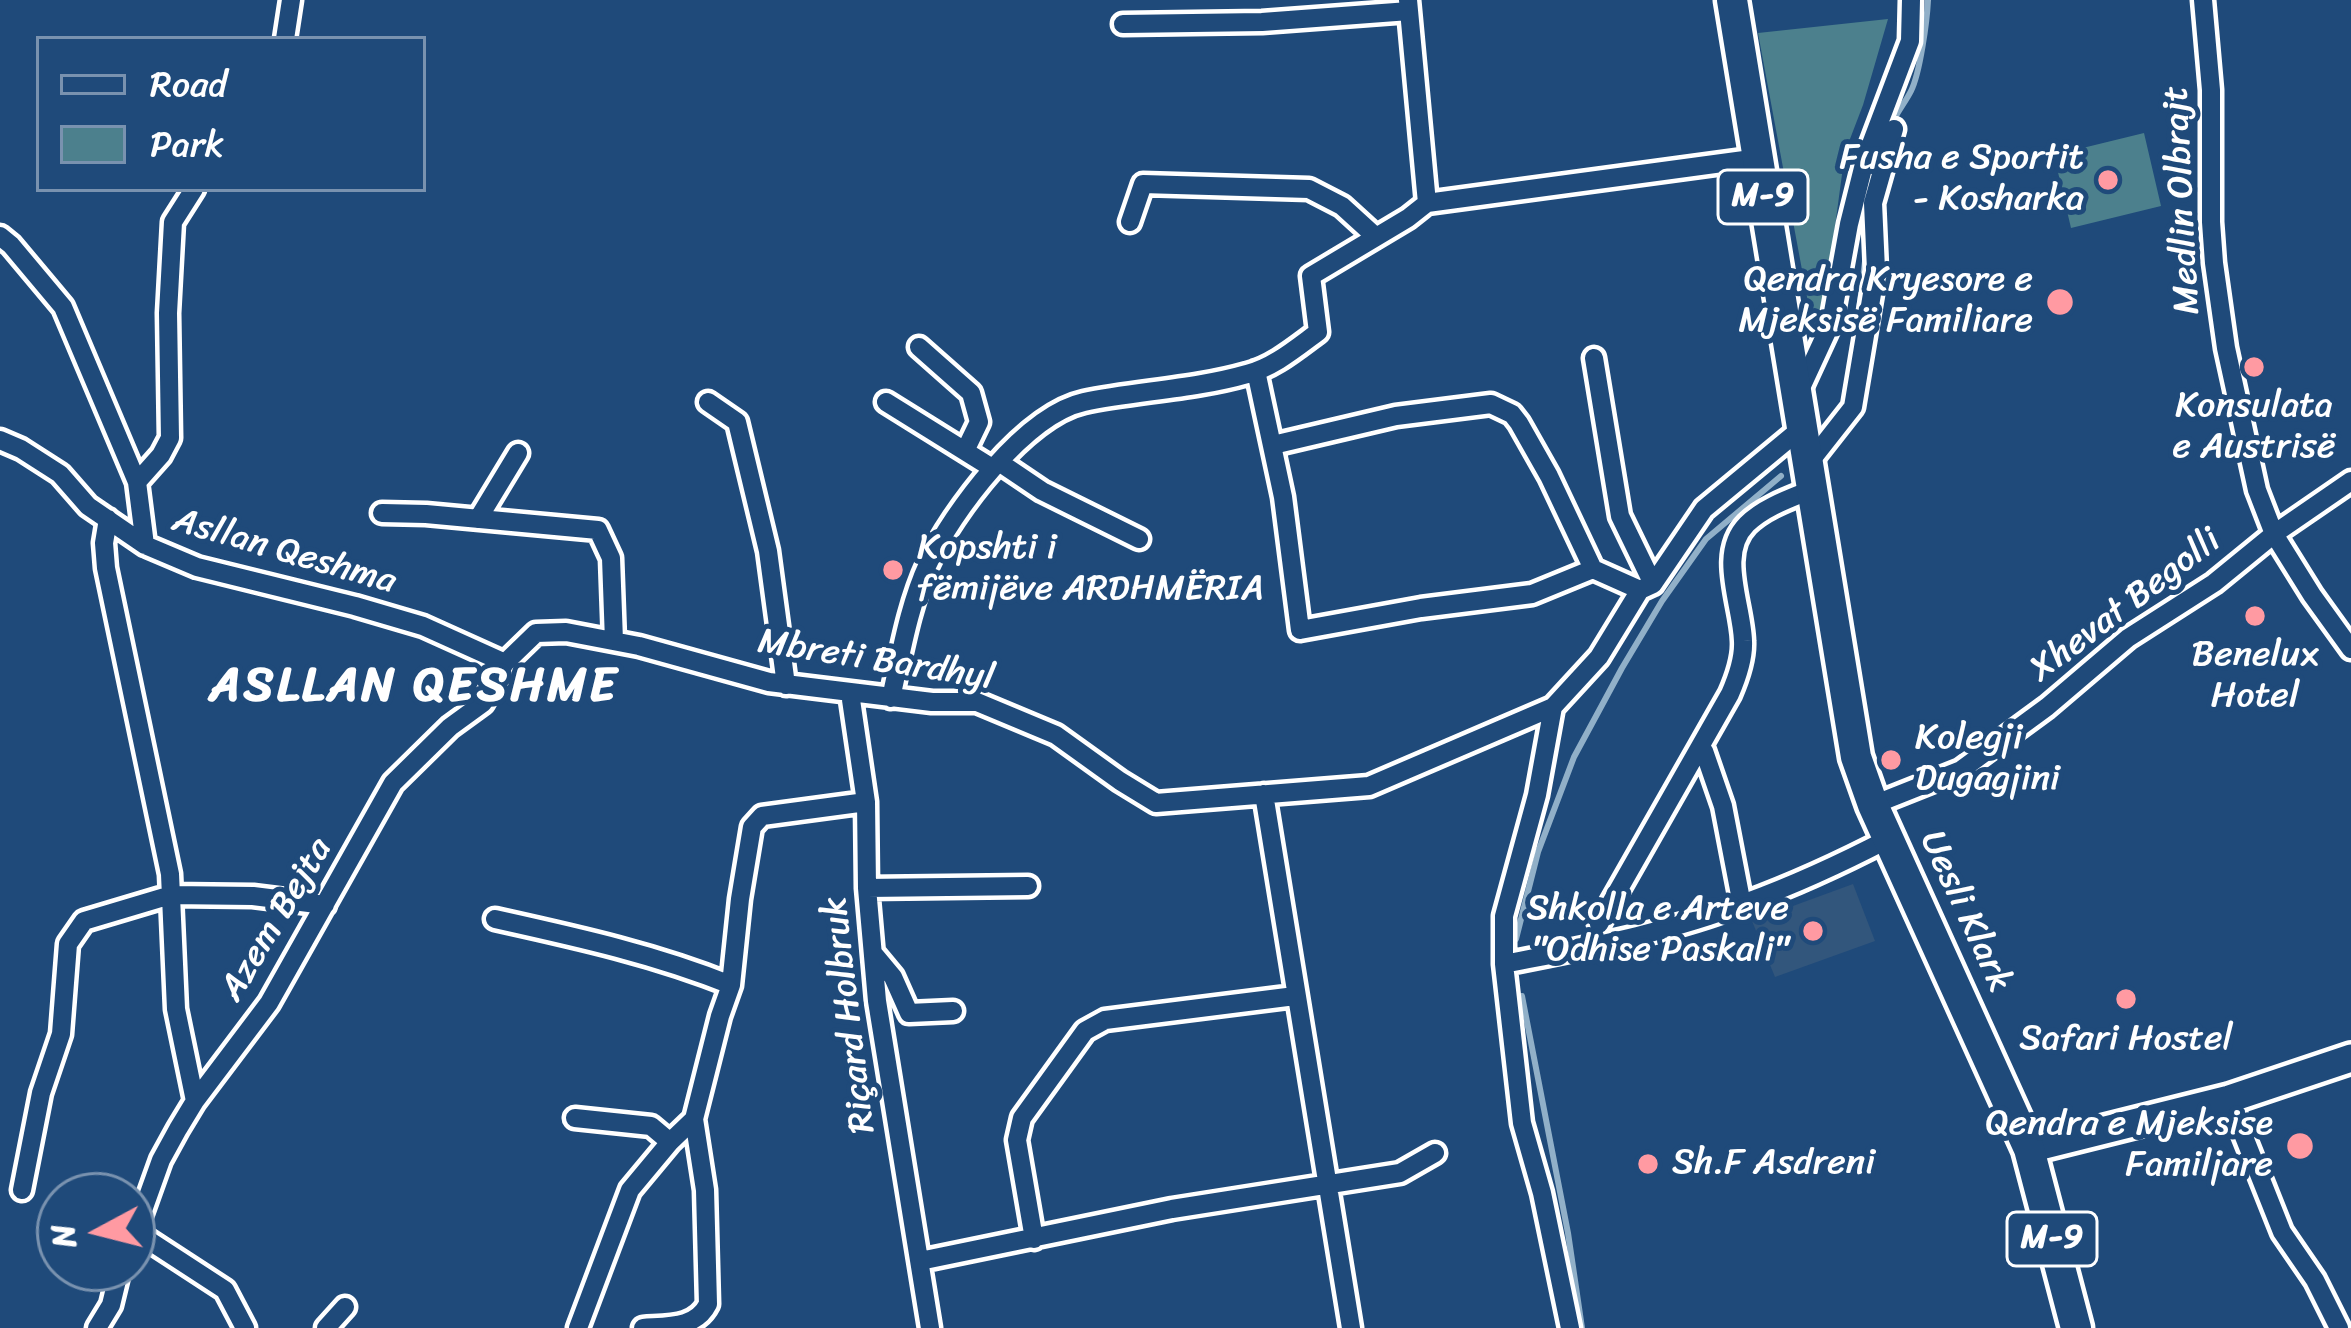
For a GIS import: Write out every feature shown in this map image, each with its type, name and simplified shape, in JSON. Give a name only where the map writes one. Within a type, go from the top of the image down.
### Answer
[{"type":"main road","name":"Uesli Klark","points":[[1732,0],[1856,757],[1873,806],[2030,1149]]},
{"type":"main road","name":"M-9","points":[[2030,1149],[2076,1328]]},
{"type":"street","points":[[285,36],[291,0]]},
{"type":"street","points":[[1798,394],[1831,323],[1865,160],[1910,41],[1911,0]]},
{"type":"street","name":"Medlin Olbrajt","points":[[2203,0],[2211,90],[2211,222],[2222,322],[2257,490],[2274,534],[2351,648]]},
{"type":"street","points":[[1123,24],[1262,22],[1409,5],[1426,203]]},
{"type":"street","points":[[1599,924],[1738,674],[1744,644],[1732,565],[1734,543],[1748,523],[1811,476],[1852,407],[1876,270],[1874,203],[1894,129]]},
{"type":"street","points":[[891,698],[927,566],[964,503],[1030,430],[1077,403],[1246,375],[1284,357],[1318,332],[1311,276],[1426,203],[1759,158]]},
{"type":"street","points":[[1130,222],[1143,184],[1309,189],[1342,206],[1376,237]]},
{"type":"street","name":"Asllan Qeshma","points":[[137,482],[170,438],[168,313],[173,222],[192,192]]},
{"type":"street","points":[[0,236],[63,307],[137,482],[145,545]]},
{"type":"street","points":[[919,347],[971,393],[979,422],[965,451]]},
{"type":"street","points":[[1594,358],[1620,516],[1647,587]]},
{"type":"street","points":[[1256,371],[1283,497],[1300,630],[1532,594],[1593,569],[1647,587]]},
{"type":"street","points":[[708,402],[737,422],[769,551],[786,685]]},
{"type":"street","points":[[886,402],[965,451],[1139,539]]},
{"type":"street","points":[[1273,445],[1396,416],[1491,404],[1519,423],[1593,569]]},
{"type":"street","name":"Mbreti Bardhyl","points":[[505,663],[536,633],[566,632],[786,685],[932,702],[977,702],[1056,735],[1156,803],[1369,786],[1553,706],[1599,657],[1704,509],[1803,428]]},
{"type":"street","name":"Asllan Qeshma","points":[[0,440],[60,474],[88,506],[145,545],[197,567],[423,626],[505,663]]},
{"type":"street","points":[[478,519],[518,453]]},
{"type":"street","name":"Xhevat Begolli","points":[[1873,806],[1961,770],[2047,707],[2128,638],[2215,583],[2274,534],[2351,482]]},
{"type":"street","points":[[382,513],[598,530],[611,558],[614,641]]},
{"type":"street","points":[[108,519],[106,568],[170,874],[176,1009],[195,1101]]},
{"type":"street","name":"Azem Bejta","points":[[156,1174],[195,1101],[269,1004],[392,784],[483,703],[505,663]]},
{"type":"street","name":"Riçard Holbruk","points":[[850,693],[866,802],[867,888],[880,1024],[930,1328]]},
{"type":"street","points":[[1553,706],[1537,795],[1504,916],[1504,964],[1522,1123],[1570,1328]]},
{"type":"street","points":[[1703,751],[1723,806],[1742,905]]},
{"type":"street","points":[[1264,794],[1351,1328]]},
{"type":"street","points":[[643,1328],[688,1325],[702,1317],[708,1304],[705,1190],[694,1119],[731,985],[752,827],[762,816],[866,802]]},
{"type":"street","points":[[1504,964],[1591,947],[1742,905],[1888,838]]},
{"type":"street","points":[[867,888],[1028,886]]},
{"type":"street","points":[[22,1190],[40,1093],[61,1034],[68,944],[84,920],[171,895],[253,896],[325,905]]},
{"type":"street","points":[[495,919],[619,946],[731,985]]},
{"type":"street","points":[[873,953],[893,977],[910,1013],[953,1011]]},
{"type":"street","points":[[1034,1239],[1017,1140],[1022,1118],[1085,1031],[1105,1020],[1294,996]]},
{"type":"street","points":[[2030,1149],[2228,1099],[2351,1058]]},
{"type":"street","points":[[2228,1099],[2282,1232],[2315,1280],[2338,1328]]},
{"type":"street","points":[[575,1118],[650,1126],[670,1142]]},
{"type":"street","points":[[578,1328],[630,1190],[694,1119]]},
{"type":"street","points":[[920,1261],[1172,1209],[1400,1172],[1435,1153]]},
{"type":"street","name":"Azem Bejta","points":[[156,1249],[225,1290],[245,1328]]},
{"type":"street","points":[[98,1328],[114,1292]]},
{"type":"street","points":[[326,1328],[345,1307]]},
{"type":"shaded area","name":"Shkolla e Arteve \"Odhise Paskali\"","points":[[1853,884],[1875,941],[1775,977],[1752,921]]},
{"type":"green space","points":[[1888,19],[1845,152],[1824,308],[1813,329],[1758,33]]},
{"type":"green space","name":"Fusha e Sportit - Kosharka","points":[[2144,133],[2161,206],[2071,228],[2054,155]]},
{"type":"waterway","points":[[1891,126],[1914,83],[1928,0]]},
{"type":"waterway","points":[[1845,394],[1867,245]]},
{"type":"waterway","points":[[1516,939],[1538,852],[1574,757],[1622,668],[1706,539],[1781,476]]},
{"type":"waterway","points":[[1522,996],[1582,1328]]},
{"type":"place","name":"Fusha e Sportit - Kosharka","points":[[2108,180]]},
{"type":"place","name":"Qendra Kryesore e Mjeksisë Familiare","points":[[2060,302]]},
{"type":"place","name":"Konsulata e Austrisë","points":[[2254,367]]},
{"type":"place","name":"Kopshti i fëmijëve ARDHMËRIA","points":[[893,570]]},
{"type":"place","name":"Benelux Hotel","points":[[2255,616]]},
{"type":"place","name":"Kolegji Dugagjini","points":[[1891,760]]},
{"type":"place","name":"Shkolla e Arteve \"Odhise Paskali\"","points":[[1813,931]]},
{"type":"place","name":"Safari Hostel","points":[[2126,999]]},
{"type":"place","name":"Qendra e Mjeksise Familjare","points":[[2300,1146]]},
{"type":"place","name":"Sh.F Asdreni","points":[[1648,1164]]},
{"type":"district","name":"ASLLAN QESHME","points":[[414,688]]}]
